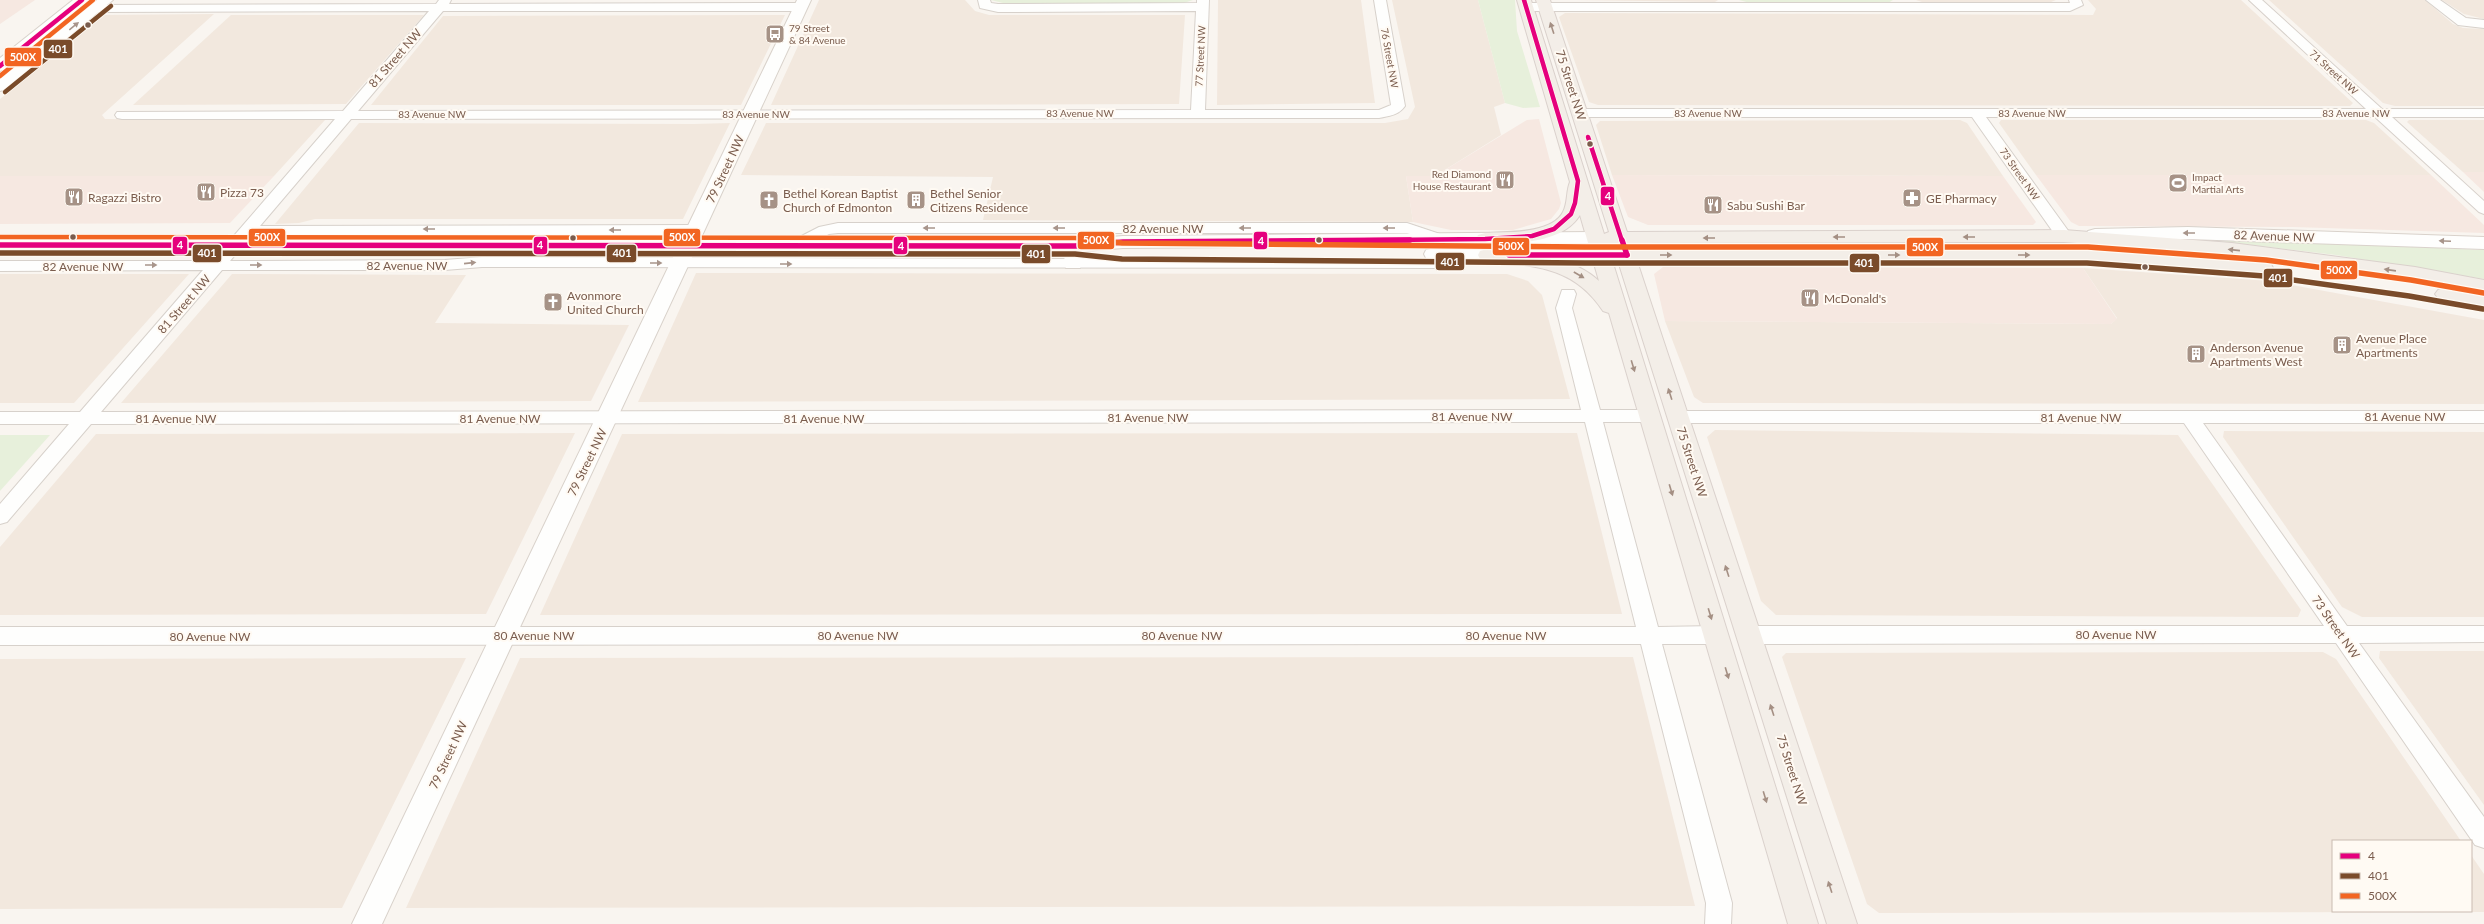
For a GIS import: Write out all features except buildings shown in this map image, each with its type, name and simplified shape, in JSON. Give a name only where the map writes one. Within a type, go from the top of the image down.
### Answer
[{"type":"main road","points":[[0,66],[82,0]]},
{"type":"main road","name":"75 Street NW","points":[[1525,3],[1648,416],[1803,924]]},
{"type":"main road","points":[[0,86],[101,4]]},
{"type":"main road","name":"79 Street NW","points":[[367,924],[803,4]]},
{"type":"main road","name":"75 Street NW","points":[[1544,4],[1624,247],[1677,417],[1842,924]]},
{"type":"main road","points":[[1486,247],[1559,226],[1567,219],[1573,208],[1578,182]]},
{"type":"main road","name":"82 Avenue NW","points":[[1624,247],[2188,233],[2484,243]]},
{"type":"main road","name":"82 Avenue NW","points":[[2064,236],[2240,250],[2415,273],[2484,297]]},
{"type":"main road","name":"82 Avenue NW","points":[[1074,255],[1123,242],[1440,239],[1486,247]]},
{"type":"main road","name":"82 Avenue NW","points":[[0,245],[235,244],[684,255],[792,247],[1074,255],[1122,252],[1486,247],[1624,247],[2087,255],[2135,257],[2265,268],[2484,297]]},
{"type":"main road","points":[[1486,247],[1542,260],[1579,274],[1600,290],[1622,328]]},
{"type":"street","name":"76 Street NW","points":[[1380,0],[1398,106],[1390,112]]},
{"type":"street","name":"71 Street NW","points":[[2255,0],[2484,209]]},
{"type":"street","points":[[2432,0],[2463,22],[2484,24]]},
{"type":"street","points":[[984,2],[998,8],[1203,4]]},
{"type":"street","points":[[1525,3],[1907,4],[2070,7],[2076,2]]},
{"type":"street","points":[[101,4],[803,4]]},
{"type":"street","name":"81 Street NW","points":[[0,517],[443,4]]},
{"type":"street","name":"77 Street NW","points":[[1198,113],[1203,4]]},
{"type":"street","name":"83 Avenue NW","points":[[122,115],[1390,112]]},
{"type":"street","name":"83 Avenue NW","points":[[1580,113],[2484,113]]},
{"type":"street","name":"73 Street NW","points":[[1976,113],[2064,236]]},
{"type":"street","name":"82 Avenue NW","points":[[792,247],[825,230],[838,228],[1407,228],[1417,230],[1440,239]]},
{"type":"street","points":[[247,231],[696,230]]},
{"type":"street","name":"82 Avenue NW","points":[[0,266],[217,265],[684,255],[1074,255],[1438,265]]},
{"type":"street","points":[[1568,294],[1564,308],[1719,903],[1718,924]]},
{"type":"street","name":"81 Avenue NW","points":[[0,418],[1648,416]]},
{"type":"street","name":"81 Avenue NW","points":[[1677,417],[2484,417]]},
{"type":"street","name":"73 Street NW","points":[[2189,417],[2484,837]]},
{"type":"street","name":"80 Avenue NW","points":[[1748,635],[2484,634]]},
{"type":"street","name":"80 Avenue NW","points":[[0,636],[1716,635]]},
{"type":"shaded area","points":[[0,0],[35,0],[0,24]]},
{"type":"shaded area","points":[[819,0],[965,0],[975,11],[989,15],[1185,15],[1179,104],[771,105]]},
{"type":"shaded area","points":[[1218,0],[1361,0],[1375,103],[1217,105]]},
{"type":"shaded area","points":[[1392,0],[1478,0],[1505,103],[1494,107],[1501,135],[1435,176],[1406,176],[1413,222],[983,220],[993,177],[741,175],[766,123],[1385,123],[1408,119],[1415,107]]},
{"type":"shaded area","points":[[1575,0],[1718,0],[1715,2]]},
{"type":"shaded area","points":[[1916,0],[2056,0],[2051,2],[1922,2]]},
{"type":"shaded area","points":[[2088,0],[2241,0],[2353,103],[2350,106],[1598,105],[1589,102],[1559,17],[1565,13],[2093,15],[2096,9]]},
{"type":"shaded area","points":[[2269,0],[2425,0],[2453,24],[2463,28],[2484,29],[2484,106],[2395,106],[2383,103]]},
{"type":"shaded area","points":[[2442,0],[2484,0],[2484,19],[2464,14]]},
{"type":"shaded area","points":[[214,14],[102,115],[105,119],[325,120],[274,176],[0,176],[0,99],[105,15]]},
{"type":"shaded area","points":[[231,15],[424,15],[346,104],[133,105]]},
{"type":"shaded area","points":[[785,15],[741,105],[371,105],[443,16]]},
{"type":"shaded area","points":[[1539,119],[1561,203],[1559,209],[1551,219],[1513,230],[1451,230],[1413,222],[1406,176],[1435,176],[1527,120]]},
{"type":"shaded area","points":[[1960,120],[1967,123],[2003,176],[1612,175],[1596,125],[1600,121]]},
{"type":"shaded area","points":[[2001,120],[2366,120],[2374,123],[2431,175],[2036,175],[1999,123]]},
{"type":"shaded area","points":[[2409,120],[2484,120],[2484,172],[2463,172],[2407,122]]},
{"type":"shaded area","points":[[359,123],[730,123],[683,219],[315,219],[299,223],[275,224]]},
{"type":"shaded area","points":[[2463,172],[2484,172],[2484,192]]},
{"type":"shaded area","points":[[1612,175],[2003,176],[2036,222],[2033,225],[1648,225],[1628,217]]},
{"type":"shaded area","points":[[2036,175],[2431,175],[2484,225],[2484,233],[2293,227],[2079,226],[2071,222]]},
{"type":"shaded area","points":[[0,176],[274,176],[230,223],[0,224]]},
{"type":"shaded area","points":[[1663,267],[2083,268],[2117,319],[2111,324],[1665,321],[1654,274]]},
{"type":"shaded area","points":[[2083,268],[2270,281],[2484,320],[2484,404],[1703,403],[1694,397],[1665,321],[2111,324],[2117,318]]},
{"type":"shaded area","points":[[696,273],[1507,274],[1528,281],[1542,295],[1570,399],[638,402]]},
{"type":"shaded area","points":[[0,274],[189,274],[74,403],[0,403]]},
{"type":"shaded area","points":[[232,274],[466,275],[435,323],[629,325],[591,401],[121,403]]},
{"type":"shaded area","points":[[1715,430],[2178,435],[2301,610],[2298,617],[1776,615],[1761,601],[1707,437]]},
{"type":"shaded area","points":[[2224,431],[2484,432],[2484,617],[2362,617],[2342,607],[2223,437]]},
{"type":"shaded area","points":[[575,433],[486,614],[0,615],[0,547],[96,434]]},
{"type":"shaded area","points":[[1577,433],[1622,614],[540,615],[622,434]]},
{"type":"shaded area","points":[[2380,651],[2484,651],[2484,805],[2379,658]]},
{"type":"shaded area","points":[[2323,652],[2336,659],[2460,840],[2332,840],[2332,912],[2472,912],[2472,856],[2484,874],[2484,912],[1879,913],[1867,904],[1782,657],[1786,653]]},
{"type":"shaded area","points":[[1633,657],[1695,906],[406,908],[520,658]]},
{"type":"shaded area","points":[[466,658],[342,908],[0,909],[0,659]]},
{"type":"green space","points":[[991,0],[1193,0],[1181,4],[1007,4]]},
{"type":"green space","points":[[1478,0],[1515,0],[1517,31],[1540,107],[1523,108],[1505,103]]},
{"type":"green space","points":[[1739,0],[1893,0],[1888,3],[1750,3]]},
{"type":"green space","points":[[2194,238],[2484,250],[2484,279],[2336,255]]},
{"type":"green space","points":[[0,435],[50,435],[0,491]]},
{"type":"transit line","name":"4","points":[[0,66],[82,0]]},
{"type":"transit line","name":"500X","points":[[0,76],[93,0]]},
{"type":"transit line","name":"4","points":[[0,245],[1075,246],[1123,242],[1485,239],[1532,236],[1554,229],[1564,222],[1571,214],[1575,203],[1578,181],[1524,0]]},
{"type":"transit line","name":"401","points":[[5,92],[111,6]]},
{"type":"transit line","name":"4","points":[[1588,137],[1627,255]]},
{"type":"transit line","name":"500X","points":[[0,237],[1075,238],[1122,243],[1585,247],[2088,247],[2266,260],[2411,280],[2484,293]]},
{"type":"transit line","name":"401","points":[[0,253],[1075,254],[1122,259],[1585,263],[2087,263],[2264,276],[2409,296],[2483,309]]},
{"type":"transit line","name":"4","points":[[1509,255],[1627,255]]},
{"type":"place","name":"79 Street & 84 Avenue","points":[[775,34]]},
{"type":"place","name":"Red Diamond House Restaurant","points":[[1505,180]]},
{"type":"place","name":"Impact Martial Arts","points":[[2178,183]]},
{"type":"place","name":"Pizza 73","points":[[206,192]]},
{"type":"place","name":"Ragazzi Bistro","points":[[74,197]]},
{"type":"place","name":"GE Pharmacy","points":[[1912,198]]},
{"type":"place","name":"Bethel Korean Baptist Church of Edmonton","points":[[769,200]]},
{"type":"place","name":"Bethel Senior Citizens Residence","points":[[916,200]]},
{"type":"place","name":"Sabu Sushi Bar","points":[[1713,205]]},
{"type":"place","name":"McDonald's","points":[[1810,298]]},
{"type":"place","name":"Avonmore United Church","points":[[553,302]]},
{"type":"place","name":"Avenue Place Apartments","points":[[2342,345]]},
{"type":"place","name":"Anderson Avenue Apartments West","points":[[2196,354]]}]
